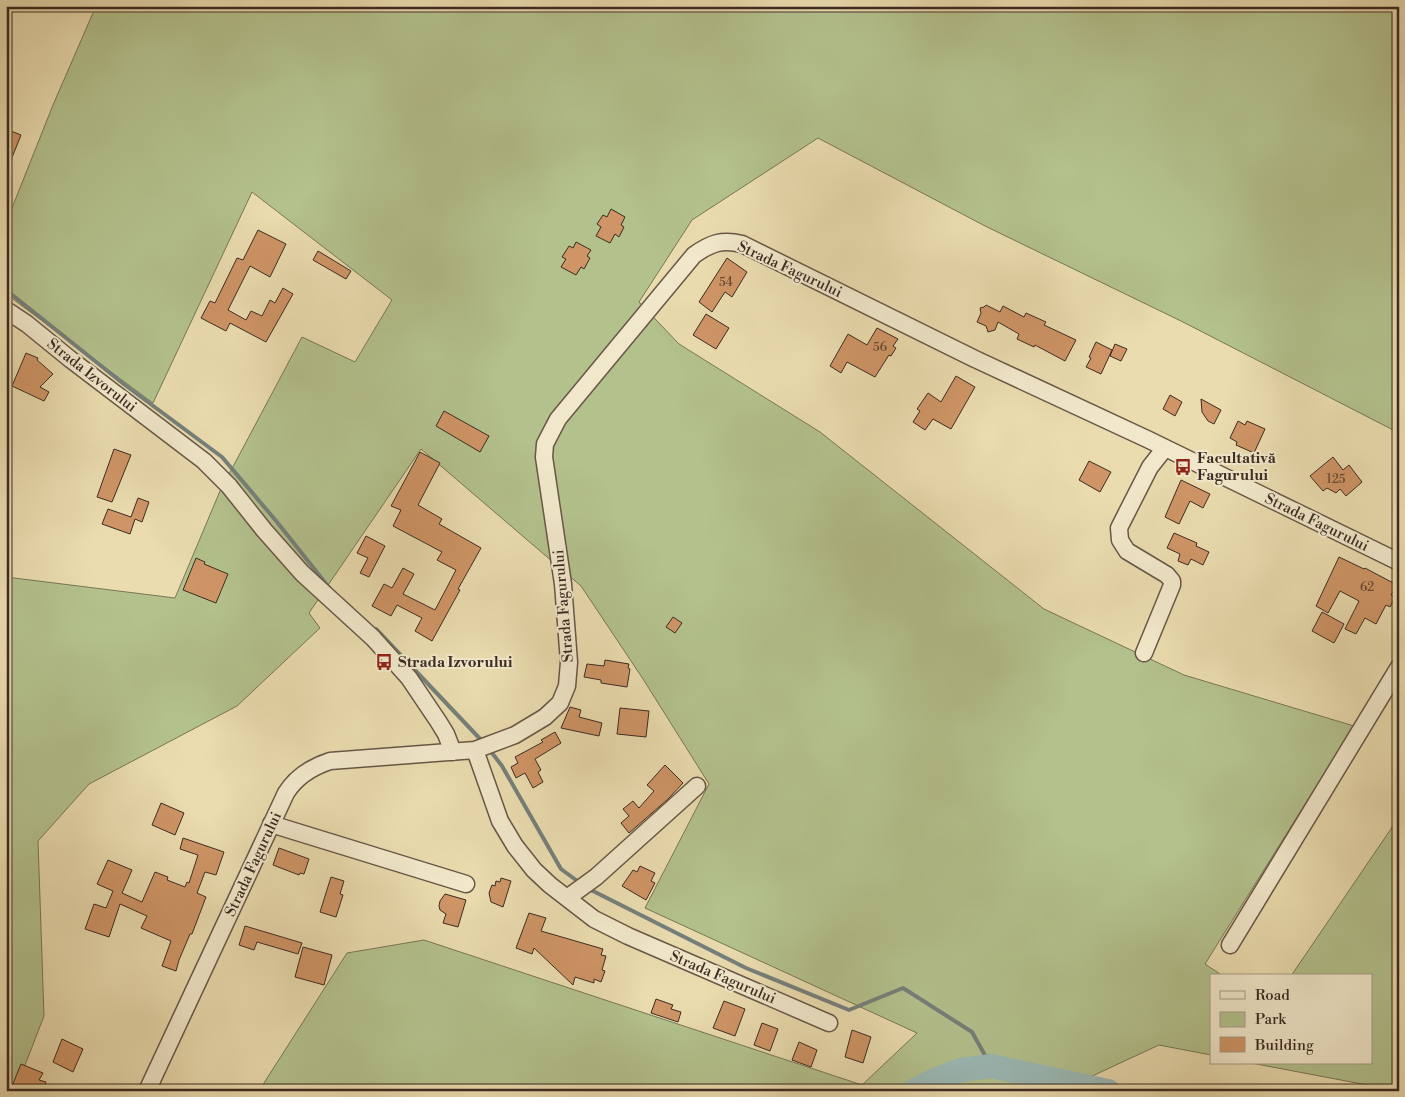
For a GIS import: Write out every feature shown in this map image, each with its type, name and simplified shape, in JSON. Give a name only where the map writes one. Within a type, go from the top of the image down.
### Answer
[{"type":"street","name":"Strada Fagurului","points":[[147,1091],[291,785],[308,770],[330,761],[453,752],[483,747],[515,735],[545,717],[560,703],[568,686],[569,662],[565,606],[544,457],[545,444],[558,419],[694,255],[705,247],[730,241],[742,244],[975,359],[1165,448],[1399,562]]},
{"type":"street","name":"Strada Izvorului","points":[[6,310],[27,324],[204,461],[229,486],[302,573],[373,638],[409,678],[446,734],[453,752]]},
{"type":"street","points":[[1144,653],[1172,585],[1172,580],[1168,575],[1127,551],[1120,540],[1119,528],[1150,467],[1165,448]]},
{"type":"street","points":[[1230,945],[1399,668]]},
{"type":"street","name":"Strada Fagurului","points":[[483,747],[488,789],[500,821],[516,846],[534,870],[578,890],[594,919],[628,936],[829,1023]]},
{"type":"street","points":[[578,890],[696,786]]},
{"type":"street","points":[[271,824],[466,884]]},
{"type":"green space","points":[[96,6],[1399,6],[1399,433],[1181,321],[985,226],[818,138],[692,220],[639,302],[679,344],[820,432],[1044,609],[1184,675],[1354,726],[1205,964],[1220,974],[1210,974],[1210,1055],[1159,1045],[1060,1091],[262,1091],[264,1083],[347,953],[424,940],[862,1085],[917,1033],[645,908],[709,784],[643,679],[581,586],[421,449],[309,613],[320,628],[237,706],[89,784],[38,841],[44,1016],[15,1091],[6,1091],[6,577],[175,598],[220,491],[302,337],[355,362],[392,300],[252,192],[153,403],[6,294],[6,223],[53,105]]},
{"type":"green space","points":[[1399,817],[1399,1091],[1256,1064],[1372,1064],[1372,974],[1292,974]]},
{"type":"building","points":[[11,131],[21,135],[7,170],[6,144]]},
{"type":"building","points":[[611,209],[625,217],[621,225],[624,227],[619,237],[615,234],[610,243],[596,236],[601,227],[597,224],[603,215],[607,217]]},
{"type":"building","points":[[258,230],[286,244],[270,277],[250,266],[228,310],[246,320],[251,311],[262,316],[270,300],[275,303],[283,288],[293,294],[266,342],[230,323],[226,331],[201,318],[210,301],[215,303],[237,258],[243,260]]},
{"type":"building","points":[[576,242],[591,250],[587,256],[590,258],[584,269],[581,267],[576,275],[561,267],[566,259],[562,257],[569,246],[573,248]]},
{"type":"building","points":[[318,251],[351,271],[346,279],[313,260]]},
{"type":"building","points":[[727,258],[747,272],[732,297],[725,292],[712,312],[699,302]]},
{"type":"building","points":[[986,305],[1000,312],[1003,306],[1024,317],[1026,313],[1046,322],[1044,325],[1076,340],[1065,361],[1035,345],[1034,347],[1017,339],[1019,334],[998,322],[995,330],[988,332],[986,326],[977,322],[981,313],[980,308]]},
{"type":"building","points":[[706,314],[729,328],[716,349],[693,335]]},
{"type":"building","points":[[877,328],[898,339],[893,346],[896,348],[891,356],[889,355],[875,377],[847,362],[841,373],[830,366],[848,334],[867,345]]},
{"type":"building","points":[[1096,342],[1112,350],[1101,374],[1086,367]]},
{"type":"building","points":[[1115,344],[1127,349],[1121,361],[1110,356]]},
{"type":"building","points":[[26,353],[38,358],[37,360],[53,374],[40,387],[49,392],[44,401],[12,386]]},
{"type":"building","points":[[956,376],[975,387],[951,429],[933,419],[925,430],[913,422],[920,411],[917,409],[928,393],[941,402]]},
{"type":"building","points":[[1170,395],[1182,402],[1175,416],[1163,409]]},
{"type":"building","points":[[1201,399],[1221,410],[1214,424],[1208,421],[1202,412]]},
{"type":"building","points":[[444,411],[489,436],[480,452],[436,426]]},
{"type":"building","points":[[1238,421],[1245,425],[1247,421],[1265,429],[1254,453],[1236,445],[1237,442],[1230,438]]},
{"type":"building","points":[[114,449],[131,455],[112,502],[97,497]]},
{"type":"building","points":[[420,452],[440,463],[418,505],[442,519],[439,524],[481,548],[432,641],[415,631],[422,618],[397,605],[391,616],[372,606],[384,584],[392,588],[403,568],[414,574],[403,594],[435,610],[456,570],[437,560],[442,552],[393,526],[401,510],[391,506]]},
{"type":"building","points":[[1333,457],[1343,470],[1349,465],[1362,482],[1346,496],[1340,489],[1336,493],[1327,488],[1323,491],[1310,476]]},
{"type":"building","points":[[1089,461],[1111,472],[1100,492],[1079,480]]},
{"type":"building","points":[[1181,480],[1210,494],[1203,508],[1190,501],[1179,524],[1165,517]]},
{"type":"building","points":[[138,498],[149,502],[142,522],[135,519],[130,534],[102,524],[108,509],[131,517]]},
{"type":"building","points":[[1174,533],[1197,543],[1196,546],[1209,552],[1203,565],[1191,559],[1188,565],[1178,561],[1180,554],[1167,548]]},
{"type":"building","points":[[366,536],[385,546],[369,577],[360,573],[368,558],[357,553]]},
{"type":"building","points":[[1339,557],[1397,585],[1391,595],[1395,597],[1390,607],[1386,605],[1376,624],[1365,618],[1356,634],[1345,629],[1359,601],[1340,591],[1328,613],[1316,606]]},
{"type":"building","points":[[196,558],[205,562],[204,564],[228,574],[216,603],[183,590]]},
{"type":"building","points":[[1322,612],[1344,624],[1334,643],[1312,631]]},
{"type":"building","points":[[673,617],[682,623],[675,633],[666,627]]},
{"type":"building","points":[[605,660],[629,664],[627,687],[601,683],[601,680],[584,677],[587,664],[604,666]]},
{"type":"building","points":[[570,707],[581,710],[579,717],[602,723],[599,736],[561,728]]},
{"type":"building","points":[[620,708],[649,711],[646,737],[617,734]]},
{"type":"building","points":[[555,732],[561,743],[535,759],[541,770],[538,772],[543,782],[533,788],[525,773],[516,778],[511,767],[518,763],[515,757],[543,742],[541,740]]},
{"type":"building","points":[[665,765],[683,783],[668,799],[629,833],[621,823],[629,816],[623,809],[633,801],[639,808],[654,791],[647,785]]},
{"type":"building","points":[[161,803],[184,813],[175,835],[152,825]]},
{"type":"building","points":[[183,838],[224,852],[216,875],[205,872],[197,893],[206,897],[176,971],[162,966],[171,941],[141,928],[147,916],[120,904],[109,937],[85,929],[94,904],[106,908],[113,891],[97,884],[108,860],[132,870],[122,893],[142,902],[155,872],[168,877],[167,880],[185,887],[187,882],[189,883],[198,855],[180,849]]},
{"type":"building","points":[[279,848],[309,859],[304,874],[300,873],[299,875],[273,865]]},
{"type":"building","points":[[640,866],[655,873],[651,881],[655,883],[646,900],[622,886],[633,870],[637,872]]},
{"type":"building","points":[[331,877],[344,881],[340,894],[343,895],[336,917],[320,912]]},
{"type":"building","points":[[501,878],[511,881],[503,907],[491,902],[489,893],[492,885],[495,886],[496,881],[500,882]]},
{"type":"building","points":[[445,894],[466,900],[458,927],[443,923],[446,914],[440,910],[439,906]]},
{"type":"building","points":[[529,913],[546,918],[541,931],[603,949],[601,955],[606,956],[602,970],[605,971],[601,982],[594,979],[594,983],[575,977],[573,985],[534,948],[532,954],[516,948]]},
{"type":"building","points":[[245,926],[302,943],[298,954],[257,942],[254,950],[239,945]]},
{"type":"building","points":[[303,947],[332,955],[324,985],[295,977]]},
{"type":"building","points":[[656,999],[673,1005],[671,1009],[681,1012],[678,1022],[651,1013]]},
{"type":"building","points":[[724,1001],[745,1009],[735,1036],[713,1028]]},
{"type":"building","points":[[762,1023],[778,1029],[770,1051],[754,1045]]},
{"type":"building","points":[[852,1030],[871,1037],[863,1063],[845,1057]]},
{"type":"building","points":[[62,1039],[83,1049],[73,1072],[53,1062]]},
{"type":"building","points":[[799,1042],[817,1050],[811,1067],[792,1060]]},
{"type":"building","points":[[21,1064],[43,1073],[39,1080],[46,1082],[43,1091],[10,1091]]},
{"type":"waterway","points":[[6,290],[125,385],[222,457],[331,590]]},
{"type":"waterway","points":[[376,629],[483,742]]},
{"type":"waterway","points":[[489,749],[502,766],[561,869],[580,883]]},
{"type":"waterway","points":[[587,888],[746,968],[849,1010],[903,988],[972,1032],[991,1066]]},
{"type":"waterway","points":[[913,1091],[932,1081],[961,1070],[991,1066],[1108,1091]]},
{"type":"place","name":"Facultativă Fagurului","points":[[1183,467]]},
{"type":"place","name":"Strada Izvorului","points":[[384,662]]}]
